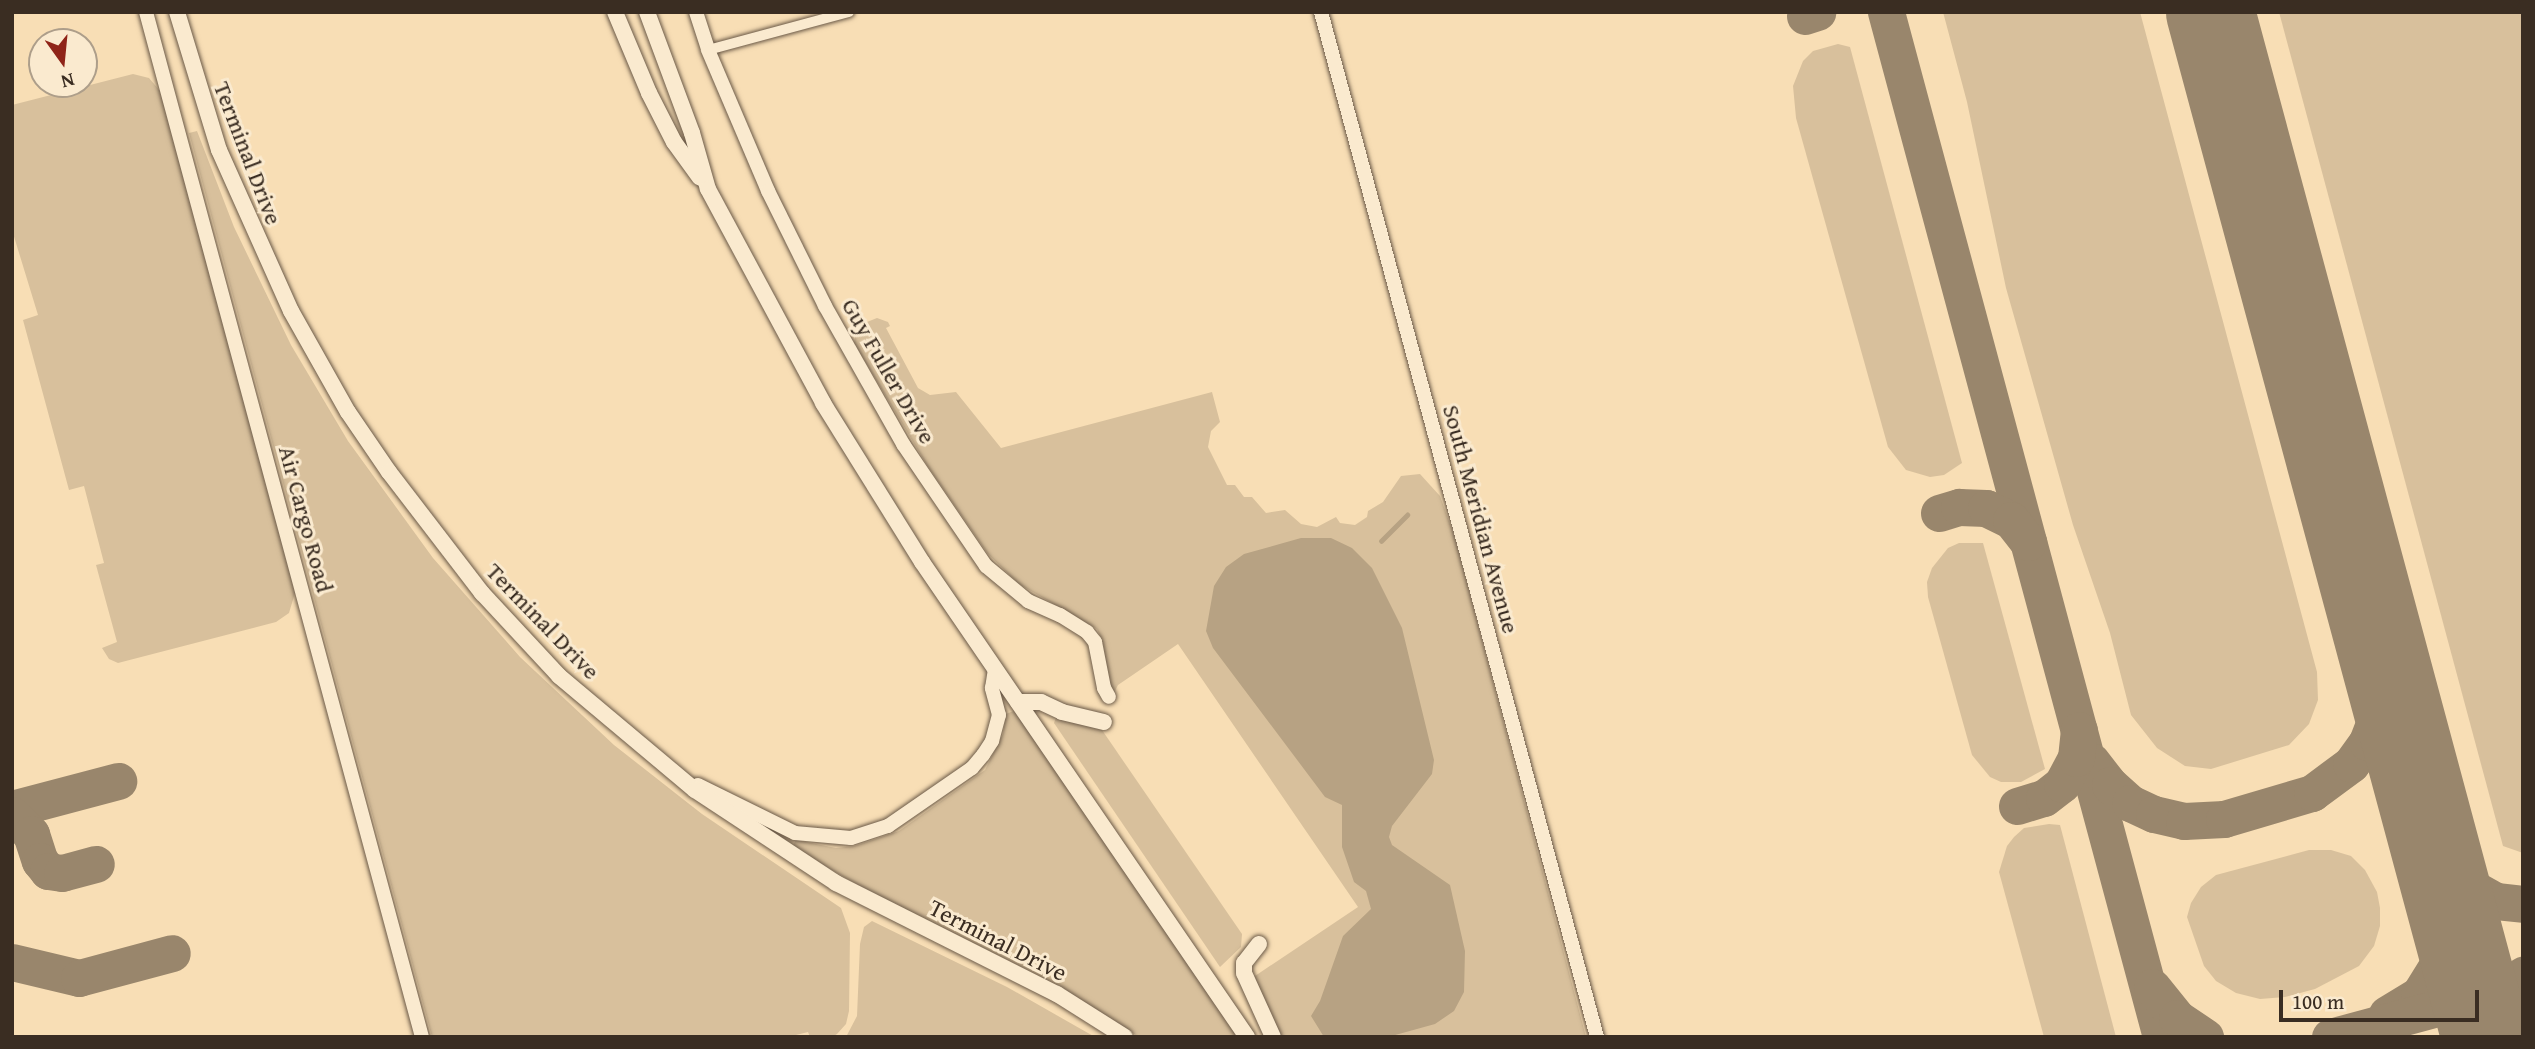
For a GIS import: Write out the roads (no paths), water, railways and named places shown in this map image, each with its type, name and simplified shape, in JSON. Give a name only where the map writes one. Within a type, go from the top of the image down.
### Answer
[{"type":"main road","name":"Terminal Drive","points":[[177,12],[204,106],[236,194],[291,311],[348,412],[396,482],[482,593],[559,676],[675,774],[836,883],[1056,994],[1125,1037]]},
{"type":"main road","points":[[615,12],[649,93],[674,142],[708,189],[823,404],[882,501],[1247,1037]]},
{"type":"main road","points":[[647,12],[692,133],[708,189]]},
{"type":"main road","points":[[1018,702],[1041,702],[1062,712],[1104,722]]},
{"type":"main road","points":[[1259,944],[1244,963],[1244,973],[1273,1037]]},
{"type":"street","name":"Air Cargo Road","points":[[146,12],[422,1037]]},
{"type":"street","name":"Guy Fuller Drive","points":[[696,12],[708,50],[768,191],[825,306],[903,444],[986,566],[1028,601],[1060,615],[1087,632],[1095,642],[1104,688],[1109,697]]},
{"type":"street","points":[[708,50],[849,12]]},
{"type":"street","name":"South Meridian Avenue","points":[[1321,12],[1597,1037]]},
{"type":"street","points":[[675,774],[795,833],[851,838],[888,826],[972,768],[983,755],[992,741],[999,715],[992,688],[995,668]]},
{"type":"waterway","points":[[1381,541],[1407,515]]}]
